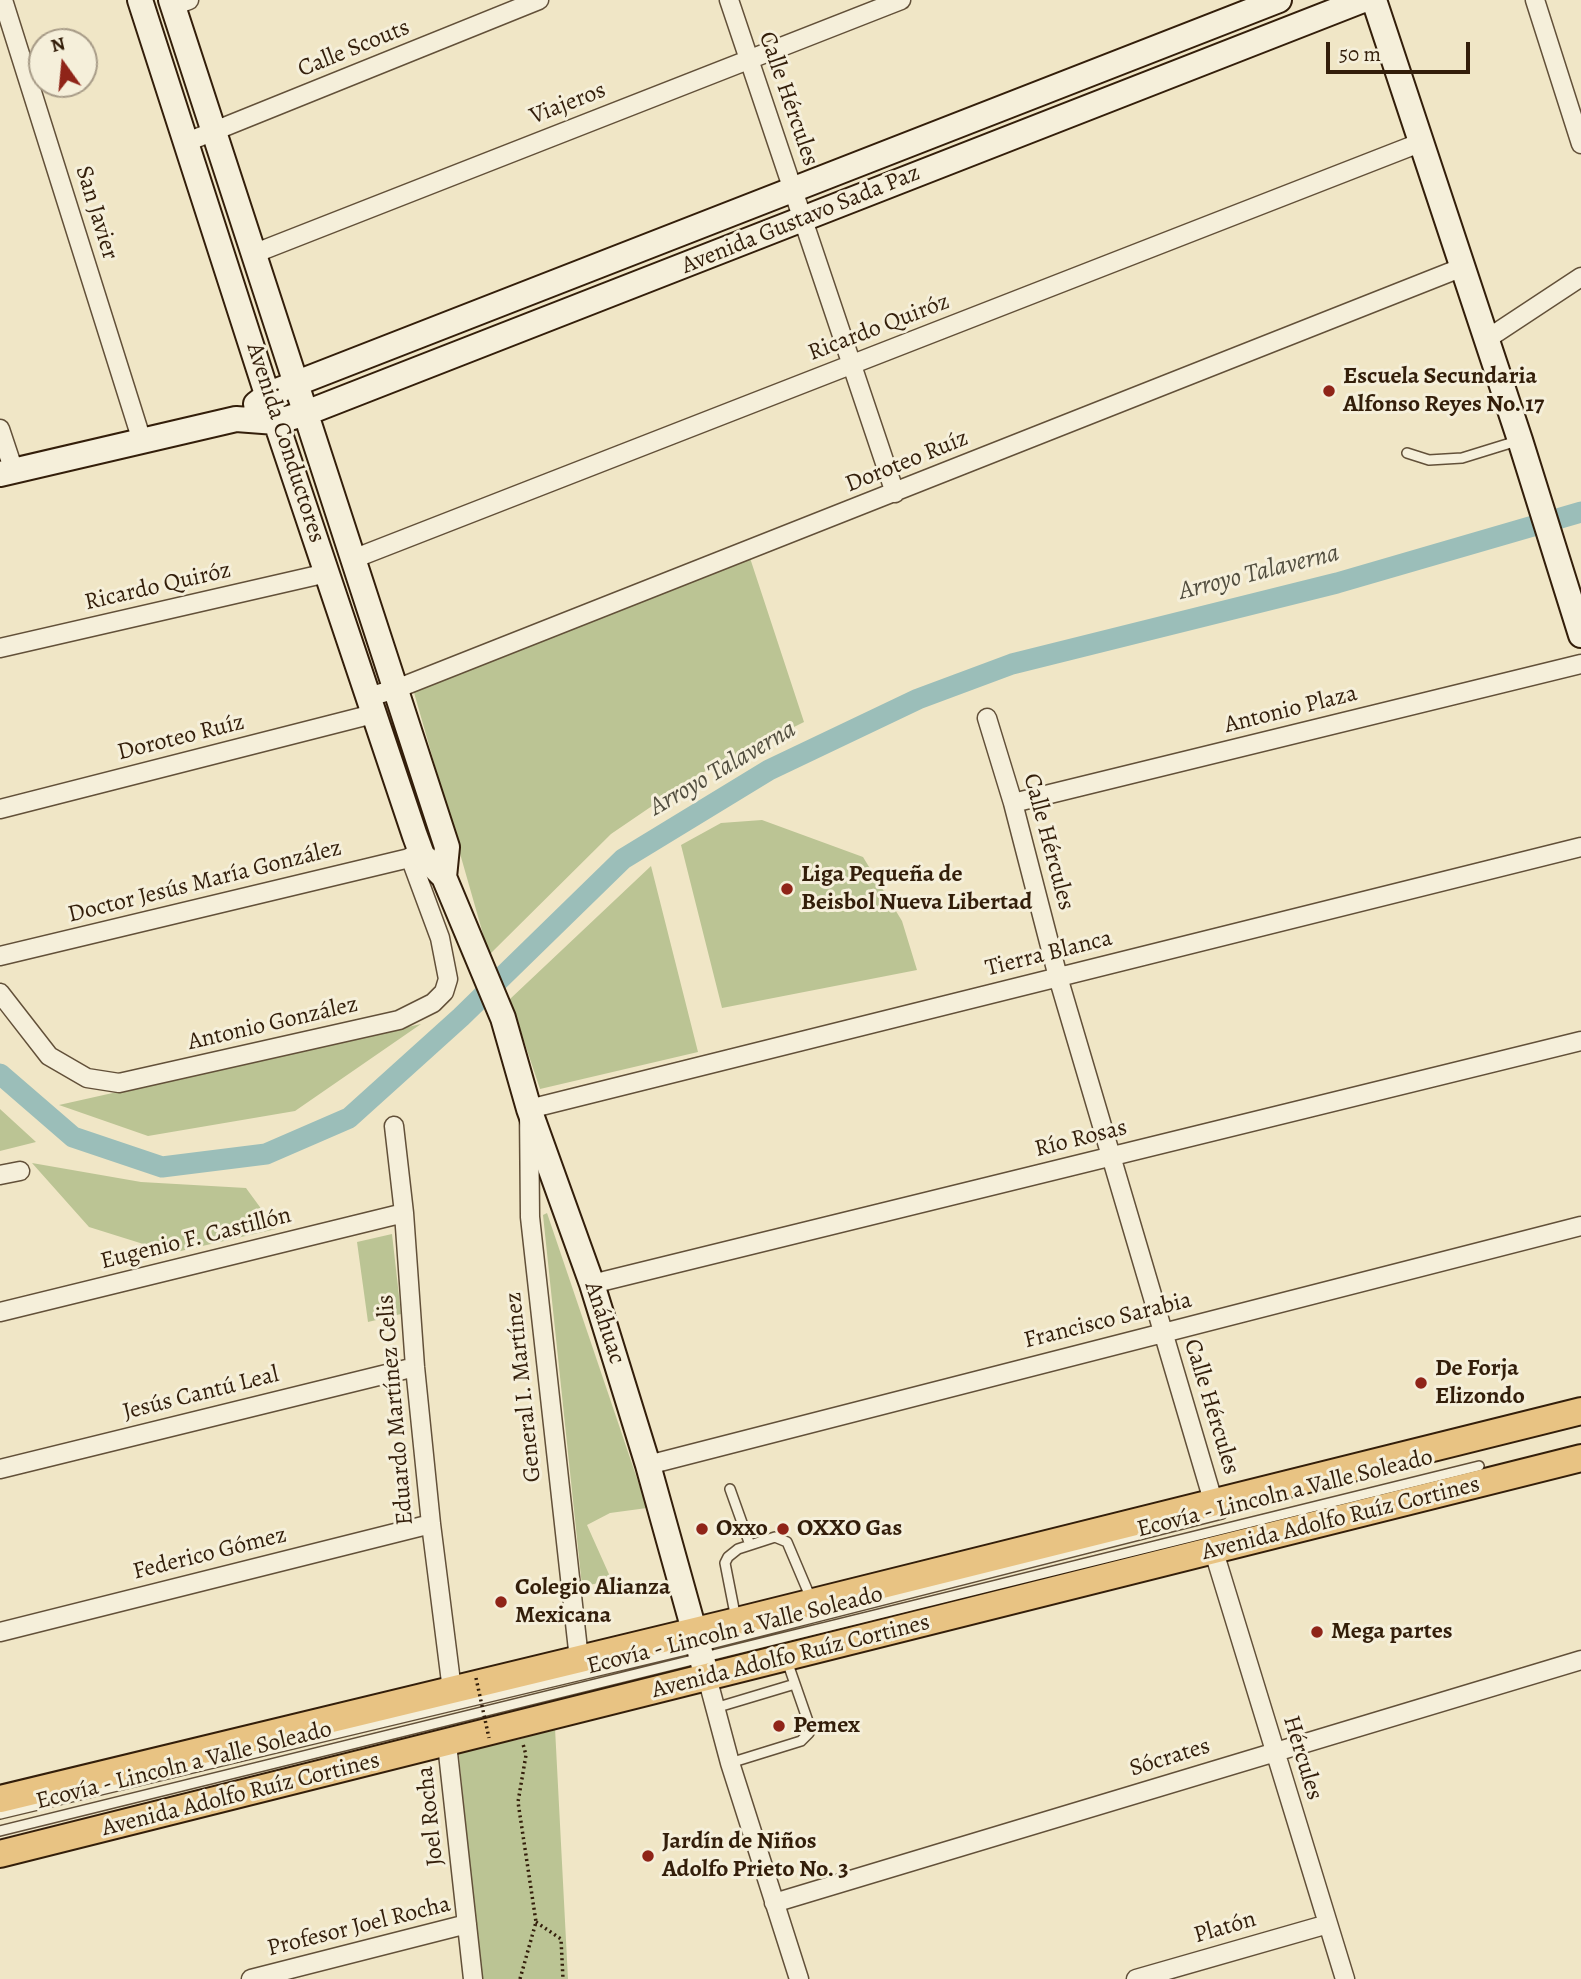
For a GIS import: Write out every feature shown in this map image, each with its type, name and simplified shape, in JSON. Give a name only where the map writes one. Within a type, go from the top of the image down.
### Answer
[{"type":"main road","name":"Avenida Adolfo Ruíz Cortines","points":[[0,1854],[447,1744],[700,1654],[737,1621],[1223,1507],[1581,1411]]},
{"type":"main road","name":"Avenida Adolfo Ruíz Cortines","points":[[0,1799],[464,1684],[579,1659],[700,1654],[786,1658],[1581,1458]]},
{"type":"street","name":"San Javier","points":[[3,0],[142,441]]},
{"type":"street","name":"Avenida Conductores","points":[[140,0],[371,706],[416,856],[444,877]]},
{"type":"street","name":"Calle Scouts","points":[[187,142],[539,0]]},
{"type":"street","name":"Calle Hércules","points":[[729,0],[805,219],[851,366],[895,493]]},
{"type":"street","name":"Viajeros","points":[[253,254],[901,0]]},
{"type":"street","name":"Avenida Gustavo Sada Paz","points":[[236,419],[269,394],[1279,0]]},
{"type":"street","name":"Avenida Gustavo Sada Paz","points":[[7,472],[236,419],[276,422],[306,413],[1363,0]]},
{"type":"street","points":[[1374,0],[1487,338],[1581,635]]},
{"type":"street","points":[[1535,0],[1581,144]]},
{"type":"street","name":"Avenida Conductores","points":[[178,2],[213,132],[447,847],[444,877],[503,1018]]},
{"type":"street","name":"Ricardo Quiróz","points":[[353,559],[1422,142]]},
{"type":"street","name":"Doroteo Ruíz","points":[[0,810],[371,706],[396,689],[1463,267]]},
{"type":"street","points":[[1487,338],[1581,277]]},
{"type":"street","points":[[0,429],[7,472]]},
{"type":"street","name":"Ricardo Quiróz","points":[[0,648],[327,573]]},
{"type":"street","name":"Antonio Plaza","points":[[1013,803],[1581,664]]},
{"type":"street","name":"Calle Hércules","points":[[987,718],[1013,803],[1058,977],[1163,1333],[1223,1507]]},
{"type":"street","name":"Doctor Jesús María González","points":[[0,957],[447,847]]},
{"type":"street","name":"Tierra Blanca","points":[[529,1109],[1581,847]]},
{"type":"street","name":"Antonio González","points":[[0,993],[49,1056],[87,1078],[119,1083],[399,1020],[433,1003],[444,992],[448,979],[440,938],[416,856]]},
{"type":"street","name":"Anáhuac","points":[[503,1018],[529,1109],[592,1284],[648,1465],[700,1654]]},
{"type":"street","name":"Río Rosas","points":[[592,1284],[1581,1041]]},
{"type":"street","name":"General I. Martínez","points":[[529,1109],[530,1217],[579,1659]]},
{"type":"street","name":"Eduardo Martínez Celis","points":[[394,1126],[431,1524],[464,1684]]},
{"type":"street","points":[[0,1175],[20,1171]]},
{"type":"street","name":"Eugenio F. Castillón","points":[[0,1312],[404,1213]]},
{"type":"street","name":"Francisco Sarabia","points":[[648,1465],[1581,1226]]},
{"type":"street","name":"Jesús Cantú Leal","points":[[0,1469],[415,1367]]},
{"type":"street","name":"Federico Gómez","points":[[0,1632],[431,1524]]},
{"type":"street","name":"Hércules","points":[[1214,1552],[1345,1979]]},
{"type":"street","points":[[700,1654],[730,1763],[799,1979]]},
{"type":"street","name":"Sócrates","points":[[774,1903],[1581,1660]]},
{"type":"street","name":"Joel Rocha","points":[[447,1744],[467,1924]]},
{"type":"street","name":"Profesor Joel Rocha","points":[[251,1979],[467,1924],[473,1979]]},
{"type":"street","name":"Platón","points":[[1136,1979],[1328,1924]]},
{"type":"lane","points":[[1407,453],[1429,460],[1462,458],[1520,440]]},
{"type":"lane","name":"Ecovía - Lincoln a Valle Soleado","points":[[0,1831],[700,1654],[1479,1465]]},
{"type":"lane","points":[[730,1489],[750,1545]]},
{"type":"lane","points":[[0,1814],[700,1654],[1223,1507]]},
{"type":"lane","points":[[737,1621],[725,1563],[732,1553],[750,1545],[783,1538],[813,1603]]},
{"type":"lane","points":[[730,1763],[806,1738],[810,1727],[786,1658]]},
{"type":"lane","points":[[715,1709],[795,1684]]},
{"type":"path","points":[[464,1684],[489,1738]]},
{"type":"path","points":[[520,1739],[527,1755],[518,1802],[536,1922],[520,1979]]},
{"type":"path","points":[[536,1922],[561,1939],[563,1979]]},
{"type":"green space","points":[[750,558],[804,722],[696,776],[611,834],[489,955],[413,689]]},
{"type":"green space","name":"Liga Pequeña de Beisbol Nueva Libertad","points":[[762,820],[863,857],[902,921],[917,970],[722,1008],[681,845],[721,823]]},
{"type":"green space","points":[[651,866],[698,1052],[540,1089],[510,999]]},
{"type":"green space","points":[[421,1024],[295,1111],[148,1136],[59,1105]]},
{"type":"green space","points":[[0,1109],[36,1142],[0,1151]]},
{"type":"green space","points":[[32,1163],[141,1182],[246,1188],[276,1229],[172,1253],[89,1227]]},
{"type":"green space","points":[[547,1213],[647,1508],[610,1513],[587,1525],[612,1581],[582,1586],[543,1215]]},
{"type":"green space","points":[[392,1234],[401,1314],[368,1322],[357,1242]]},
{"type":"green space","points":[[555,1728],[568,1979],[480,1979],[458,1745],[517,1740]]},
{"type":"waterway","name":"Arroyo Talaverna","points":[[0,1074],[73,1137],[162,1167],[266,1154],[349,1118],[461,1017],[623,859],[769,770],[918,699],[1012,664],[1337,583],[1581,512]]},
{"type":"place","name":"Escuela Secundaria Alfonso Reyes No. 17","points":[[1329,391]]},
{"type":"place","name":"Liga Pequeña de Beisbol Nueva Libertad","points":[[787,889]]},
{"type":"place","name":"De Forja Elizondo","points":[[1421,1383]]},
{"type":"place","name":"Oxxo","points":[[702,1529]]},
{"type":"place","name":"OXXO Gas","points":[[783,1529]]},
{"type":"place","name":"Colegio Alianza Mexicana","points":[[501,1602]]},
{"type":"place","name":"Mega partes","points":[[1317,1632]]},
{"type":"place","name":"Pemex","points":[[779,1726]]},
{"type":"place","name":"Jardín de Niños Adolfo Prieto No. 3","points":[[648,1856]]}]
